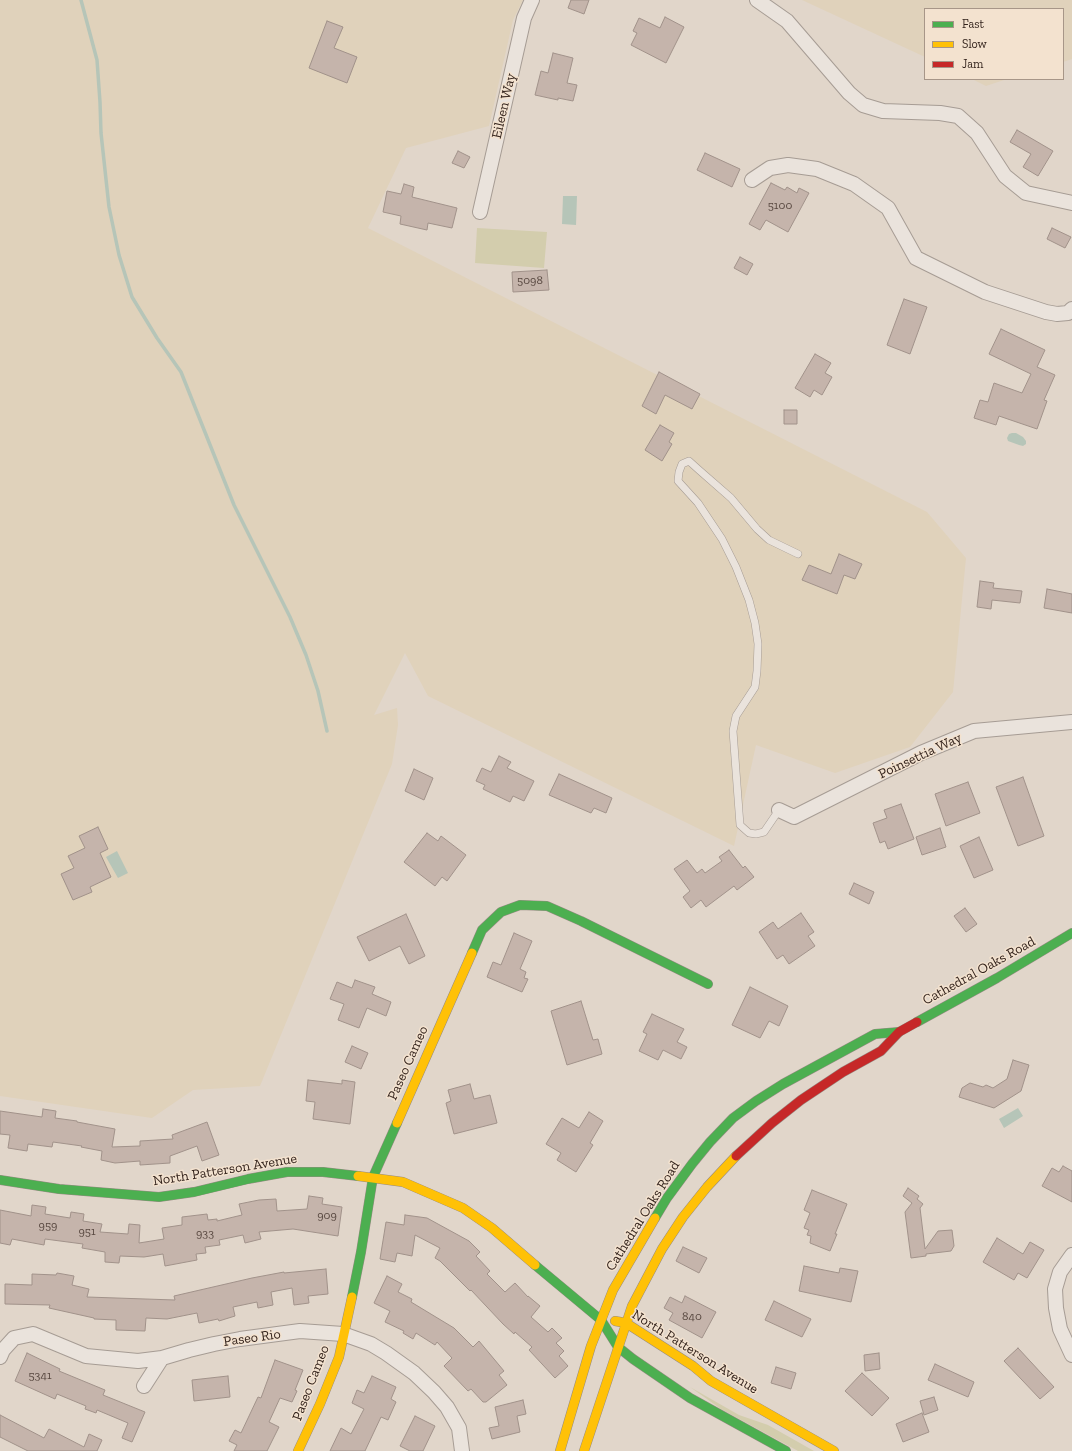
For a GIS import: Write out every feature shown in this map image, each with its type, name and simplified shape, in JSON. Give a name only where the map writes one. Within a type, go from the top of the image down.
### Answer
[{"type":"main road","name":"Paseo Cameo","points":[[298,1451],[320,1404],[339,1357],[373,1177],[482,930],[501,912],[520,905],[547,906],[581,921],[708,984]]},
{"type":"main road","name":"Cathedral Oaks Road","points":[[584,1451],[632,1306],[662,1249],[683,1217],[707,1187],[740,1152],[772,1123],[801,1100],[843,1072],[881,1051],[899,1032],[1022,963],[1072,933]]},
{"type":"main road","name":"Cathedral Oaks Road","points":[[560,1451],[591,1346],[613,1290],[667,1198],[692,1164],[710,1142],[733,1118],[756,1101],[783,1084],[875,1034],[899,1032]]},
{"type":"main road","name":"North Patterson Avenue","points":[[0,1180],[59,1189],[159,1197],[194,1192],[248,1179],[287,1172],[323,1172],[373,1177],[403,1182],[463,1208],[492,1228],[601,1320],[618,1347],[690,1398],[786,1451]]},
{"type":"main road","name":"North Patterson Avenue","points":[[601,1320],[626,1323],[693,1366],[711,1381],[834,1451]]},
{"type":"street","name":"Eileen Way","points":[[480,212],[524,18],[532,0]]},
{"type":"street","points":[[757,0],[787,21],[849,93],[863,105],[883,111],[940,113],[958,116],[977,133],[1005,176],[1026,193],[1072,203]]},
{"type":"street","points":[[752,180],[770,168],[788,165],[824,171],[854,184],[888,208],[916,258],[985,292],[1046,312],[1057,314],[1068,313],[1072,309]]},
{"type":"street","name":"Poinsettia Way","points":[[779,810],[794,817],[921,753],[974,731],[1072,722]]},
{"type":"street","points":[[1072,1255],[1060,1272],[1055,1289],[1056,1308],[1060,1329],[1072,1355]]},
{"type":"street","name":"Paseo Rio","points":[[0,1357],[3,1350],[14,1338],[34,1334],[86,1356],[138,1361],[162,1358],[214,1344],[300,1331],[343,1334],[371,1344],[386,1352],[414,1373],[434,1392],[446,1407],[459,1428],[462,1451]]},
{"type":"street","points":[[144,1386],[162,1358]]},
{"type":"lane","points":[[779,810],[764,832],[756,834],[749,833],[740,825],[733,731],[736,716],[754,686],[757,671],[758,644],[756,623],[736,567],[722,539],[698,503],[678,481],[682,464],[688,461],[694,466],[731,498],[757,529],[770,540],[798,554]]},
{"type":"shaded area","points":[[0,0],[523,0],[513,20],[489,126],[406,148],[368,228],[927,512],[966,558],[953,692],[910,747],[835,773],[756,745],[734,846],[428,696],[405,653],[374,715],[397,708],[398,725],[392,764],[260,1086],[193,1090],[152,1118],[0,1096]]},
{"type":"shaded area","points":[[802,0],[1072,0],[1072,59],[1064,62],[1064,8],[924,8],[924,57]]},
{"type":"shaded area","points":[[974,80],[1004,80],[986,86]]},
{"type":"shaded area","points":[[563,196],[577,196],[576,225],[562,224]]},
{"type":"shaded area","points":[[477,228],[547,232],[544,268],[475,263]]},
{"type":"shaded area","points":[[1016,433],[1023,437],[1026,444],[1023,446],[1008,441],[1007,438],[1009,434]]},
{"type":"shaded area","points":[[117,851],[128,873],[118,878],[106,857]]},
{"type":"shaded area","points":[[1018,1108],[1023,1116],[1004,1128],[999,1119]]},
{"type":"shaded area","points":[[690,1387],[739,1415],[768,1425],[814,1451],[798,1451],[721,1409]]},
{"type":"building","points":[[571,0],[589,0],[584,14],[568,8]]},
{"type":"building","points":[[665,17],[684,27],[666,63],[631,45],[637,33],[633,31],[639,18],[660,28]]},
{"type":"building","points":[[327,21],[343,27],[334,48],[357,57],[347,83],[309,68]]},
{"type":"building","points":[[553,53],[573,58],[567,83],[577,85],[573,101],[558,98],[558,100],[535,95],[541,71],[548,73]]},
{"type":"building","points":[[1017,130],[1053,151],[1038,176],[1023,167],[1031,154],[1010,142]]},
{"type":"building","points":[[458,151],[470,157],[464,168],[452,163]]},
{"type":"building","points":[[705,153],[740,169],[732,187],[697,170]]},
{"type":"building","points":[[771,183],[785,190],[787,187],[797,193],[799,188],[809,193],[788,232],[766,220],[760,230],[749,224]]},
{"type":"building","points":[[404,184],[414,187],[412,197],[457,208],[452,228],[428,223],[427,230],[400,224],[401,216],[383,212],[387,191],[401,194]]},
{"type":"building","points":[[1052,228],[1071,237],[1065,248],[1047,239]]},
{"type":"building","points":[[740,257],[753,264],[747,275],[734,268]]},
{"type":"building","points":[[547,270],[549,290],[513,292],[512,272]]},
{"type":"building","points":[[904,299],[927,307],[910,354],[887,345]]},
{"type":"building","points":[[1001,329],[1045,350],[1037,367],[1055,375],[1044,400],[1047,401],[1037,429],[999,416],[996,425],[974,418],[980,400],[988,402],[994,383],[1022,393],[1031,374],[989,354]]},
{"type":"building","points":[[815,354],[831,363],[825,373],[832,377],[822,395],[814,390],[810,397],[795,388]]},
{"type":"building","points":[[659,372],[700,394],[692,409],[665,395],[656,414],[642,406]]},
{"type":"building","points":[[784,410],[797,410],[797,424],[784,424]]},
{"type":"building","points":[[660,425],[674,433],[669,442],[672,444],[662,461],[645,450]]},
{"type":"building","points":[[839,554],[862,564],[855,579],[844,575],[837,594],[802,580],[809,565],[831,574]]},
{"type":"building","points":[[980,581],[994,583],[993,588],[1022,591],[1020,603],[992,600],[991,609],[977,607]]},
{"type":"building","points":[[1047,589],[1072,594],[1072,613],[1044,608]]},
{"type":"building","points":[[499,756],[511,762],[507,768],[534,781],[524,801],[513,796],[510,802],[483,789],[485,785],[476,781],[482,768],[491,772]]},
{"type":"building","points":[[414,769],[433,778],[424,800],[405,791]]},
{"type":"building","points":[[559,774],[612,798],[606,813],[594,808],[591,813],[549,795]]},
{"type":"building","points":[[1023,777],[1044,836],[1018,846],[996,787]]},
{"type":"building","points":[[968,782],[980,813],[946,826],[935,794]]},
{"type":"building","points":[[901,804],[914,839],[888,849],[885,841],[880,843],[873,823],[887,818],[884,810]]},
{"type":"building","points":[[98,827],[108,849],[100,853],[111,877],[90,887],[92,892],[73,900],[61,874],[74,868],[68,856],[85,848],[79,836]]},
{"type":"building","points":[[940,828],[946,847],[922,855],[916,837]]},
{"type":"building","points":[[427,833],[438,841],[441,836],[466,855],[447,881],[442,877],[435,886],[404,862]]},
{"type":"building","points":[[979,837],[993,870],[974,878],[960,846]]},
{"type":"building","points":[[729,850],[743,868],[745,866],[754,877],[737,890],[734,886],[706,907],[701,900],[691,908],[683,897],[690,891],[674,869],[687,860],[697,873],[702,869],[705,873],[722,861],[719,857]]},
{"type":"building","points":[[854,883],[874,892],[869,904],[849,894]]},
{"type":"building","points":[[965,908],[977,924],[966,932],[954,916]]},
{"type":"building","points":[[801,913],[814,932],[808,936],[815,946],[789,964],[783,955],[777,959],[759,932],[773,922],[778,929]]},
{"type":"building","points":[[406,914],[425,956],[409,964],[400,946],[369,961],[357,937]]},
{"type":"building","points":[[514,933],[532,941],[520,969],[526,972],[524,978],[528,979],[522,992],[487,977],[493,962],[501,965]]},
{"type":"building","points":[[355,980],[375,987],[372,994],[391,1002],[386,1016],[367,1008],[359,1028],[338,1020],[344,1004],[330,999],[337,982],[352,988]]},
{"type":"building","points":[[750,987],[788,1006],[779,1026],[769,1021],[760,1038],[732,1025]]},
{"type":"building","points":[[581,1001],[593,1040],[598,1039],[602,1054],[567,1065],[551,1011]]},
{"type":"building","points":[[652,1014],[684,1029],[677,1042],[687,1047],[681,1059],[663,1050],[658,1060],[639,1051],[647,1034],[643,1032]]},
{"type":"building","points":[[352,1046],[368,1053],[361,1069],[345,1062]]},
{"type":"building","points":[[1013,1060],[1029,1065],[1021,1091],[994,1108],[959,1097],[962,1088],[970,1083],[983,1087],[986,1085],[993,1088],[1007,1079]]},
{"type":"building","points":[[308,1080],[342,1084],[342,1080],[355,1082],[350,1124],[313,1119],[315,1102],[306,1101]]},
{"type":"building","points":[[470,1084],[474,1099],[490,1095],[497,1123],[454,1134],[446,1103],[451,1101],[448,1090]]},
{"type":"building","points":[[43,1109],[56,1111],[55,1118],[115,1129],[112,1147],[140,1146],[140,1141],[173,1139],[172,1135],[207,1122],[219,1155],[202,1161],[197,1146],[170,1156],[170,1163],[140,1165],[140,1161],[115,1163],[101,1160],[102,1151],[81,1147],[82,1146],[53,1142],[52,1147],[28,1144],[27,1151],[8,1148],[10,1135],[0,1134],[0,1111],[42,1117]]},
{"type":"building","points":[[589,1112],[603,1121],[590,1143],[593,1145],[576,1172],[557,1160],[561,1153],[546,1144],[562,1118],[579,1128]]},
{"type":"building","points":[[1063,1166],[1072,1171],[1072,1202],[1042,1186],[1052,1168],[1059,1172]]},
{"type":"building","points":[[908,1188],[919,1196],[917,1199],[923,1204],[920,1208],[925,1249],[938,1231],[952,1230],[954,1246],[951,1251],[926,1254],[926,1256],[911,1258],[905,1212],[912,1203],[903,1196]]},
{"type":"building","points":[[812,1190],[847,1204],[830,1251],[810,1243],[811,1236],[807,1235],[809,1230],[804,1228],[810,1213],[804,1210]]},
{"type":"building","points":[[309,1196],[323,1198],[322,1204],[342,1207],[338,1236],[293,1229],[259,1232],[261,1239],[245,1243],[243,1235],[219,1240],[220,1245],[205,1247],[206,1253],[196,1254],[197,1260],[165,1266],[163,1254],[144,1257],[120,1256],[119,1263],[105,1262],[105,1252],[82,1248],[83,1244],[45,1239],[44,1245],[12,1239],[10,1245],[0,1243],[0,1210],[31,1216],[32,1205],[46,1207],[45,1214],[70,1218],[71,1212],[84,1214],[83,1221],[102,1224],[100,1232],[128,1234],[129,1224],[140,1225],[139,1243],[164,1239],[162,1228],[182,1225],[182,1217],[207,1214],[208,1220],[217,1219],[217,1221],[242,1215],[239,1204],[259,1200],[276,1199],[277,1211],[307,1209]]},
{"type":"building","points":[[405,1215],[427,1218],[469,1241],[480,1252],[476,1256],[490,1271],[487,1274],[505,1292],[515,1283],[528,1297],[540,1306],[531,1317],[548,1332],[552,1328],[562,1338],[556,1343],[564,1351],[559,1356],[568,1366],[555,1378],[529,1350],[532,1347],[503,1324],[471,1290],[470,1291],[440,1261],[435,1258],[440,1248],[415,1235],[412,1256],[397,1253],[395,1262],[380,1259],[386,1222],[404,1225]]},
{"type":"building","points":[[997,1238],[1023,1254],[1030,1242],[1044,1250],[1027,1278],[1018,1273],[1014,1280],[983,1262]]},
{"type":"building","points":[[683,1247],[707,1258],[699,1273],[676,1261]]},
{"type":"building","points":[[804,1266],[839,1273],[840,1268],[858,1271],[851,1302],[799,1291]]},
{"type":"building","points":[[326,1269],[328,1294],[308,1296],[309,1303],[294,1305],[292,1288],[271,1292],[273,1305],[258,1308],[257,1302],[233,1307],[235,1316],[219,1321],[218,1319],[199,1323],[197,1313],[167,1319],[146,1318],[145,1331],[116,1330],[116,1320],[94,1319],[49,1308],[50,1305],[5,1304],[5,1284],[32,1285],[32,1274],[56,1275],[57,1273],[74,1276],[72,1285],[89,1289],[87,1297],[175,1300],[174,1296],[252,1278],[284,1272]]},
{"type":"building","points":[[387,1276],[402,1284],[398,1292],[412,1299],[411,1302],[454,1328],[473,1347],[479,1341],[504,1371],[499,1375],[507,1385],[486,1402],[483,1402],[471,1389],[468,1391],[444,1366],[452,1358],[437,1342],[435,1345],[416,1333],[413,1339],[403,1333],[404,1331],[385,1322],[390,1311],[374,1303]]},
{"type":"building","points":[[685,1296],[716,1312],[702,1338],[669,1320],[673,1313],[664,1308],[670,1297],[682,1303]]},
{"type":"building","points":[[774,1301],[811,1319],[802,1337],[765,1320]]},
{"type":"building","points":[[1018,1348],[1054,1387],[1040,1399],[1004,1361]]},
{"type":"building","points":[[27,1353],[60,1369],[59,1371],[105,1390],[103,1395],[145,1412],[132,1442],[122,1438],[128,1423],[97,1410],[96,1413],[85,1409],[86,1406],[57,1394],[55,1399],[15,1381]]},
{"type":"building","points":[[879,1353],[880,1369],[865,1371],[864,1355]]},
{"type":"building","points":[[275,1360],[303,1370],[295,1390],[297,1391],[292,1402],[280,1398],[269,1422],[279,1427],[267,1451],[234,1451],[237,1445],[229,1441],[235,1430],[241,1433],[258,1397],[261,1398]]},
{"type":"building","points":[[935,1364],[974,1382],[968,1397],[928,1380]]},
{"type":"building","points":[[776,1367],[796,1373],[791,1389],[771,1383]]},
{"type":"building","points":[[862,1373],[889,1398],[872,1416],[845,1391]]},
{"type":"building","points":[[228,1376],[230,1397],[194,1401],[192,1380]]},
{"type":"building","points":[[372,1376],[396,1387],[391,1399],[396,1402],[388,1420],[381,1417],[365,1451],[330,1451],[341,1428],[351,1434],[364,1409],[352,1403],[357,1390],[364,1393]]},
{"type":"building","points":[[934,1397],[938,1410],[924,1415],[920,1401]]},
{"type":"building","points":[[523,1400],[526,1414],[517,1416],[520,1432],[492,1439],[489,1428],[499,1426],[495,1407]]},
{"type":"building","points":[[922,1413],[929,1432],[903,1442],[896,1424]]},
{"type":"building","points":[[0,1415],[44,1438],[49,1429],[84,1447],[89,1434],[102,1440],[97,1451],[28,1451],[0,1437]]},
{"type":"building","points":[[415,1416],[435,1426],[423,1451],[410,1451],[400,1446]]},
{"type":"waterway","points":[[81,0],[97,60],[101,133],[109,207],[119,255],[132,297],[157,338],[181,372],[234,505],[290,617],[306,655],[318,691],[327,731]]},
{"type":"traffic: fast","points":[[472,953],[482,930],[501,912],[520,905],[547,906],[581,921],[708,984]]},
{"type":"traffic: fast","points":[[917,1022],[997,978],[1072,933]]},
{"type":"traffic: fast","points":[[655,1218],[667,1198],[692,1164],[710,1142],[733,1118],[783,1084],[875,1034],[899,1032]]},
{"type":"traffic: fast","points":[[352,1297],[373,1177],[397,1123]]},
{"type":"traffic: fast","points":[[0,1180],[59,1189],[159,1197],[194,1192],[248,1179],[287,1172],[323,1172],[358,1176]]},
{"type":"traffic: fast","points":[[535,1265],[601,1320],[618,1347],[633,1359],[690,1398],[786,1451]]},
{"type":"traffic: slow","points":[[397,1123],[472,953]]},
{"type":"traffic: slow","points":[[584,1451],[632,1306],[662,1249],[683,1217],[707,1187],[736,1156]]},
{"type":"traffic: slow","points":[[358,1176],[403,1182],[463,1208],[492,1228],[535,1265]]},
{"type":"traffic: slow","points":[[560,1451],[591,1346],[613,1290],[655,1218]]},
{"type":"traffic: slow","points":[[298,1451],[320,1404],[339,1357],[352,1297]]},
{"type":"traffic: slow","points":[[615,1321],[626,1323],[693,1366],[711,1381],[834,1451]]},
{"type":"traffic: jam","points":[[736,1156],[772,1123],[801,1100],[843,1072],[881,1051],[899,1032],[917,1022]]}]
